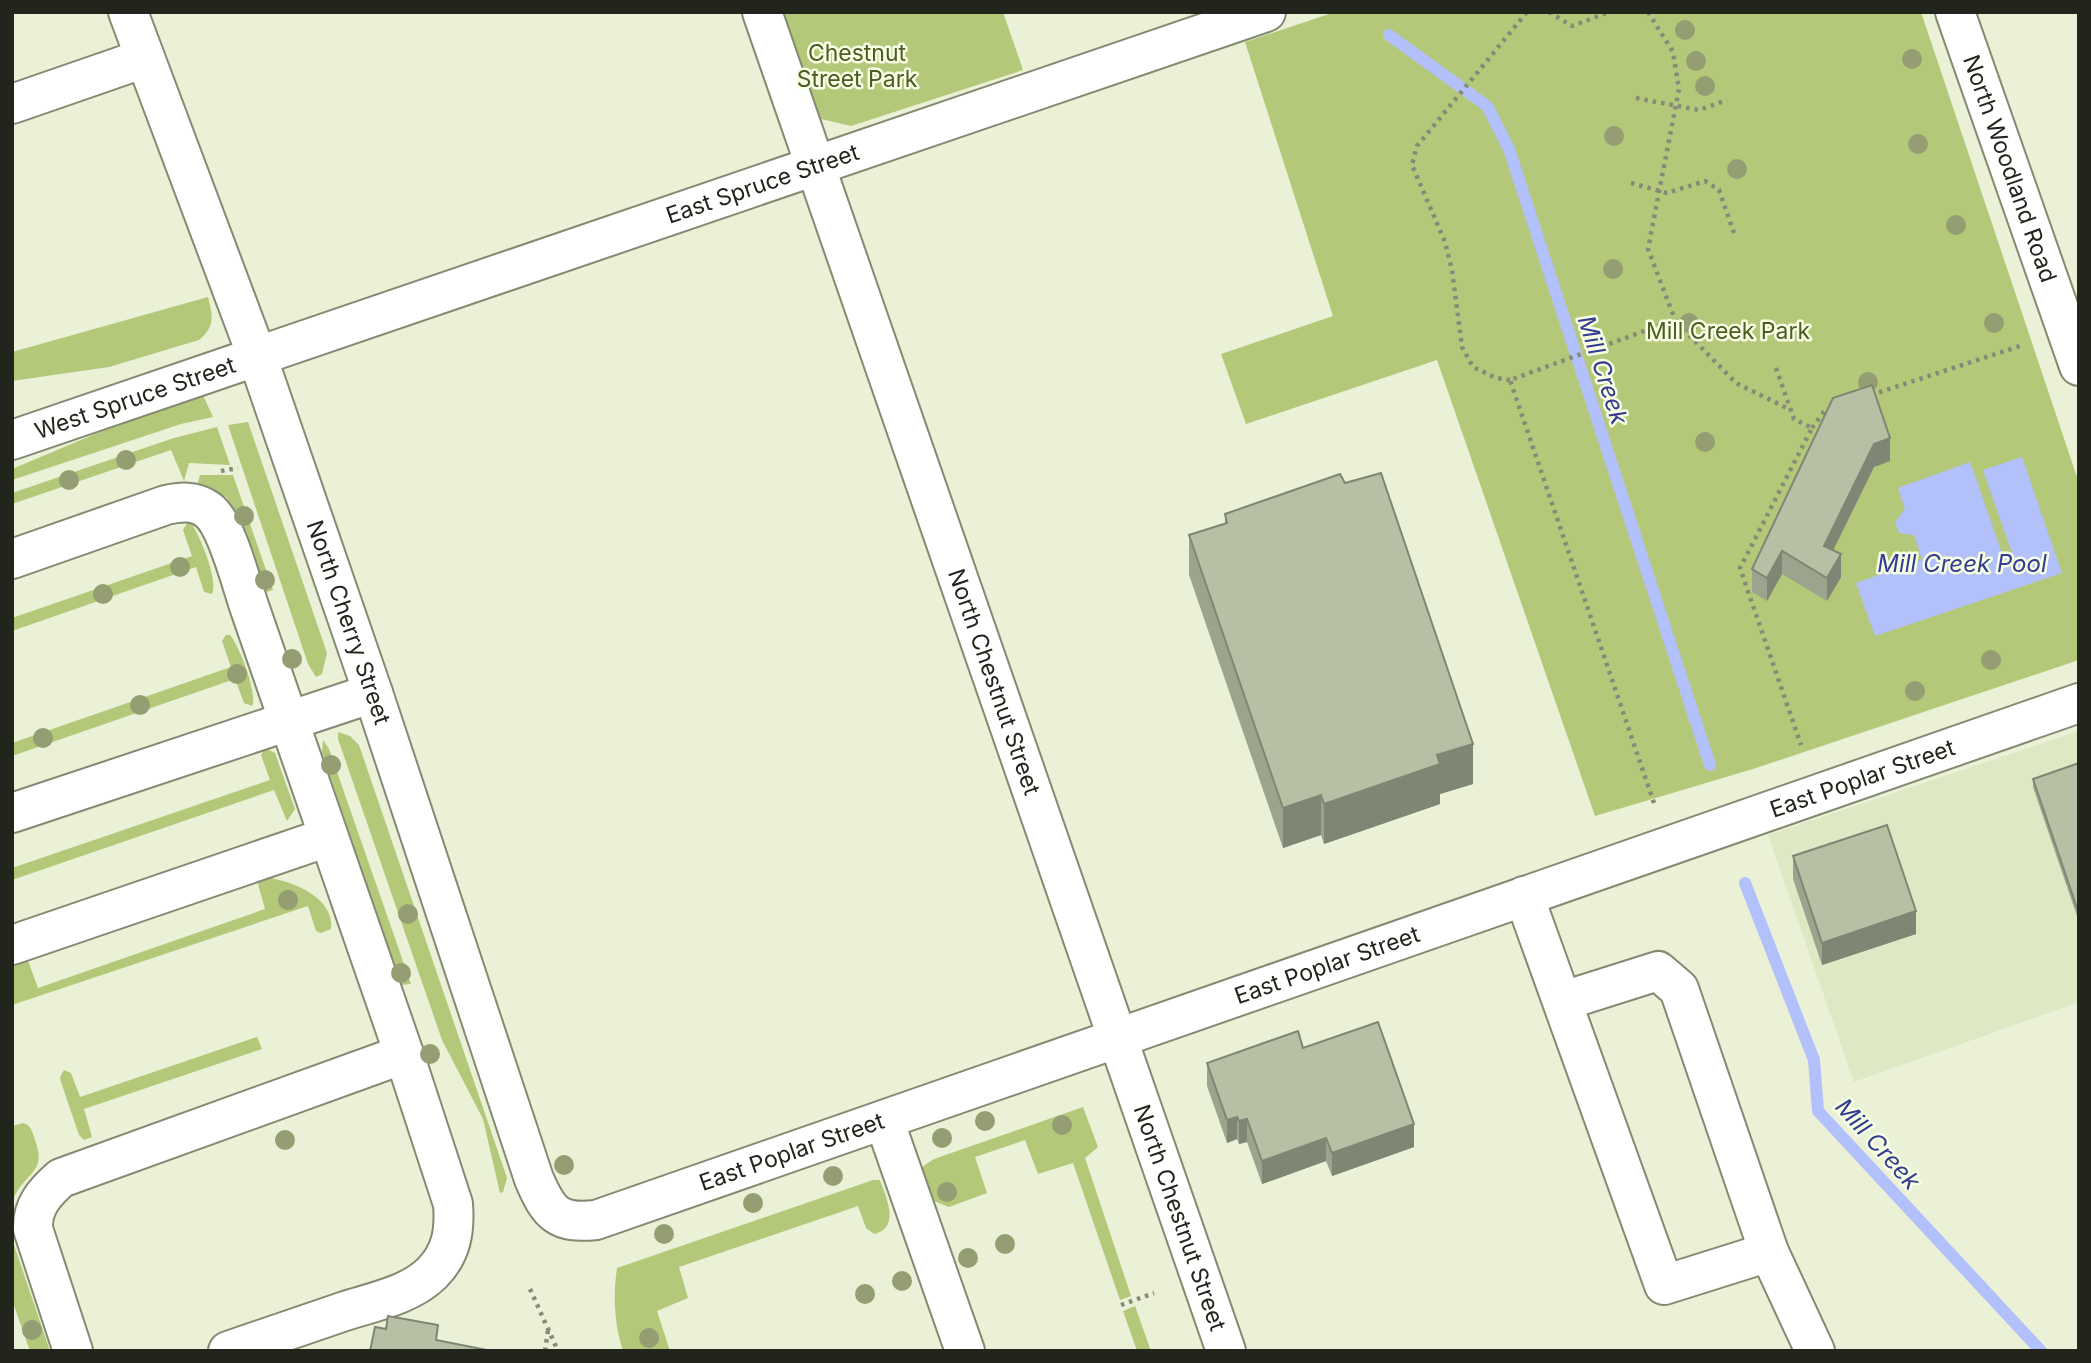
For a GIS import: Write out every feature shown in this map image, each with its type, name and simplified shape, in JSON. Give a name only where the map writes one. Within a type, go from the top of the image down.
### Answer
[{"type":"street","name":"North Cherry Street","points":[[128,12],[257,356],[373,693],[534,1179],[550,1209],[563,1220],[576,1222]]},
{"type":"street","name":"North Chestnut Street","points":[[762,12],[1226,1351]]},
{"type":"street","name":"East Spruce Street","points":[[257,356],[1266,12]]},
{"type":"street","name":"North Woodland Road","points":[[1955,12],[2079,366]]},
{"type":"street","points":[[12,104],[145,58]]},
{"type":"street","name":"West Spruce Street","points":[[12,440],[257,356]]},
{"type":"street","points":[[12,559],[166,505],[183,501],[209,510],[223,533],[404,1054],[453,1204],[455,1226],[451,1245],[432,1273],[402,1292],[228,1351]]},
{"type":"street","points":[[12,813],[373,693]]},
{"type":"street","name":"East Poplar Street","points":[[576,1222],[596,1220],[2079,703]]},
{"type":"street","points":[[12,945],[328,837]]},
{"type":"street","points":[[1524,896],[1664,1285],[1769,1252]]},
{"type":"street","points":[[1563,1001],[1658,971],[1679,989],[1769,1252],[1815,1351]]},
{"type":"street","points":[[73,1351],[37,1241],[33,1218],[41,1197],[74,1171],[404,1054]]},
{"type":"street","points":[[884,1120],[965,1351]]},
{"type":"path","points":[[1527,12],[1432,126],[1417,146],[1412,165],[1445,242],[1456,293],[1462,347],[1473,368],[1496,378],[1510,380],[1661,324],[1688,334],[1736,383],[1791,410]]},
{"type":"path","points":[[1549,12],[1572,26],[1609,12]]},
{"type":"path","points":[[1648,12],[1674,52],[1679,89],[1648,249],[1671,317],[1679,331]]},
{"type":"path","points":[[1636,98],[1699,110],[1727,100]]},
{"type":"path","points":[[1631,183],[1667,193],[1705,181],[1719,190],[1734,233]]},
{"type":"path","points":[[1864,397],[2020,346]]},
{"type":"path","points":[[1776,368],[1794,419],[1812,428]]},
{"type":"path","points":[[1510,380],[1654,803]]},
{"type":"path","points":[[1801,745],[1740,568],[1812,428],[1825,410],[1838,406]]},
{"type":"path","points":[[530,1289],[558,1351]]},
{"type":"path","points":[[1121,1305],[1154,1293]]},
{"type":"path","points":[[545,1351],[548,1329]]},
{"type":"shaded area","points":[[2079,731],[2079,1002],[1854,1082],[1768,835]]},
{"type":"green space","name":"Chestnut Street Park","points":[[781,12],[1003,12],[1023,70],[851,126],[821,119],[813,107]]},
{"type":"green space","name":"Mill Creek Park","points":[[1335,12],[1921,12],[2079,483],[2079,660],[1753,769],[1595,816],[1437,360],[1246,424],[1221,354],[1333,316],[1245,42]]},
{"type":"green space","points":[[208,297],[210,326],[199,340],[109,367],[12,381],[12,352]]},
{"type":"green space","points":[[202,393],[213,417],[181,424],[12,480],[12,469],[126,421]]},
{"type":"green space","points":[[248,422],[327,653],[322,674],[316,677],[308,664],[228,425]]},
{"type":"green space","points":[[217,427],[230,465],[189,463],[184,481],[171,450],[12,504],[12,493],[174,438]]},
{"type":"green space","points":[[200,475],[233,475],[273,590],[263,593],[233,507],[226,497],[198,483]]},
{"type":"green space","points":[[187,523],[191,523],[195,529],[208,558],[213,580],[212,594],[204,592],[196,567],[12,631],[12,618],[192,556],[183,530]]},
{"type":"green space","points":[[226,635],[230,635],[234,640],[247,670],[252,706],[244,703],[235,679],[12,756],[12,743],[231,667],[222,641]]},
{"type":"green space","points":[[338,732],[350,736],[359,745],[507,1178],[503,1192],[500,1193],[483,1119],[442,1040],[338,739]]},
{"type":"green space","points":[[323,740],[329,749],[411,984],[401,985],[322,752]]},
{"type":"green space","points":[[265,748],[275,753],[295,809],[287,821],[274,790],[12,880],[12,868],[270,780],[261,755]]},
{"type":"green space","points":[[262,877],[284,881],[308,891],[326,907],[331,929],[321,933],[316,931],[308,906],[12,1005],[12,963],[27,958],[38,988],[265,909],[258,884]]},
{"type":"green space","points":[[257,1037],[262,1049],[84,1109],[92,1137],[84,1140],[79,1135],[61,1082],[60,1077],[64,1070],[71,1073],[80,1097]]},
{"type":"green space","points":[[1083,1107],[1098,1147],[1085,1158],[1131,1296],[1120,1300],[1073,1163],[1038,1174],[1025,1140],[975,1157],[987,1193],[949,1207],[934,1201],[922,1167],[934,1159]]},
{"type":"green space","points":[[23,1123],[32,1131],[39,1160],[12,1202],[12,1126]]},
{"type":"green space","points":[[873,1180],[880,1180],[889,1211],[887,1225],[882,1231],[874,1234],[866,1228],[858,1206],[679,1267],[688,1298],[657,1311],[670,1351],[623,1351],[615,1310],[617,1268]]},
{"type":"green space","points":[[12,1239],[50,1351],[30,1351],[12,1300]]},
{"type":"green space","points":[[1135,1306],[1151,1351],[1137,1351],[1123,1311]]},
{"type":"water","name":"Mill Creek Pool","points":[[2022,457],[2062,573],[1875,636],[1856,583],[1922,560],[1914,535],[1899,533],[1895,522],[1905,509],[1898,488],[1970,462],[2003,556],[2012,553],[1983,470]]},
{"type":"building","points":[[1872,385],[1890,438],[1874,444],[1824,546],[1841,554],[1827,578],[1782,551],[1767,578],[1752,569],[1833,398]]},
{"type":"building","points":[[1381,473],[1473,744],[1437,755],[1440,764],[1324,804],[1321,795],[1283,808],[1189,535],[1227,523],[1225,514],[1340,474],[1345,483]]},
{"type":"building","points":[[2079,763],[2079,914],[2033,779]]},
{"type":"building","points":[[1887,825],[1916,911],[1822,943],[1793,856]]},
{"type":"building","points":[[1378,1022],[1414,1124],[1332,1153],[1326,1138],[1262,1161],[1247,1119],[1239,1121],[1237,1117],[1227,1120],[1207,1063],[1298,1031],[1303,1048]]},
{"type":"building","points":[[388,1316],[438,1325],[436,1340],[492,1351],[370,1351],[375,1327],[386,1329]]},
{"type":"waterway","name":"Mill Creek","points":[[1389,35],[1487,106],[1509,149],[1710,765]]},
{"type":"waterway","name":"Mill Creek","points":[[1745,883],[1814,1060],[1818,1111],[2041,1351]]}]
